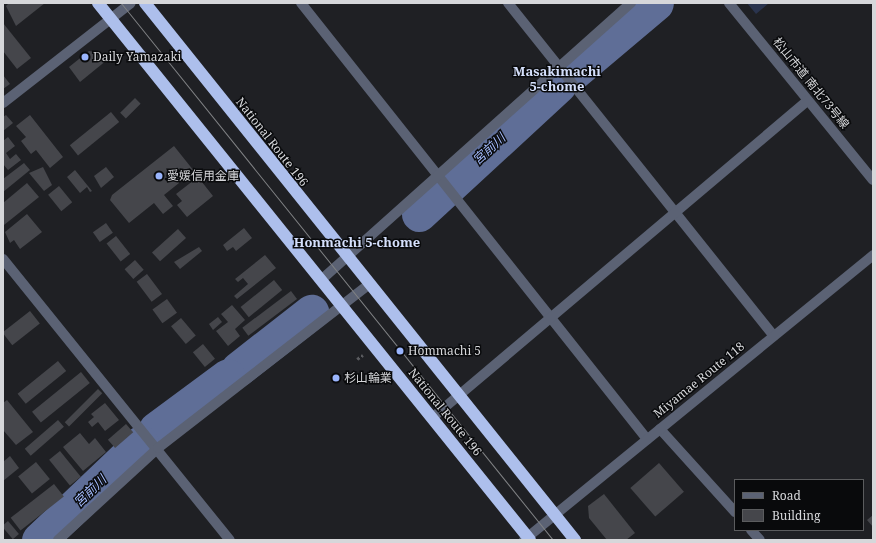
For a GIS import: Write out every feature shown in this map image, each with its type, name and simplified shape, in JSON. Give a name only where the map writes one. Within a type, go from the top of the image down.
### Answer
[{"type":"highway","name":"National Route 196","points":[[98,3],[432,418],[527,539]]},
{"type":"highway","name":"National Route 196","points":[[145,3],[346,259],[575,540]]},
{"type":"street","points":[[3,103],[131,3]]},
{"type":"street","points":[[301,3],[646,439]]},
{"type":"street","points":[[508,3],[774,336]]},
{"type":"street","points":[[321,280],[631,3]]},
{"type":"street","name":"松山市道 南北73号線","points":[[729,3],[873,180]]},
{"type":"street","points":[[432,418],[674,211],[808,100]]},
{"type":"street","name":"Miyamae Route 118","points":[[527,539],[646,439],[873,255]]},
{"type":"street","points":[[3,259],[158,448],[230,540]]},
{"type":"street","points":[[58,540],[158,448],[368,285]]},
{"type":"street","points":[[660,429],[734,511]]},
{"type":"street","points":[[752,531],[760,540]]},
{"type":"shaded area","points":[[747,3],[769,3],[756,14]]},
{"type":"building","points":[[9,3],[45,3],[16,26],[6,6]]},
{"type":"building","points":[[3,23],[31,58],[17,69],[3,51]]},
{"type":"building","points":[[89,51],[101,53],[107,60],[80,82],[69,67]]},
{"type":"building","points":[[3,75],[10,84],[3,89]]},
{"type":"building","points":[[135,98],[141,104],[126,119],[120,113]]},
{"type":"building","points":[[111,112],[119,122],[78,155],[70,145]]},
{"type":"building","points":[[6,115],[13,123],[3,131],[3,117]]},
{"type":"building","points":[[30,115],[63,157],[50,168],[36,150],[31,154],[21,141],[26,137],[16,126]]},
{"type":"building","points":[[8,137],[15,146],[6,153],[10,159],[16,154],[21,160],[8,170],[3,164],[3,141]]},
{"type":"building","points":[[174,146],[194,171],[164,195],[173,206],[163,214],[154,203],[129,223],[110,200],[112,195]]},
{"type":"building","points":[[24,163],[30,170],[3,192],[3,179]]},
{"type":"building","points":[[43,167],[52,185],[44,191],[29,173]]},
{"type":"building","points":[[106,167],[114,177],[101,188],[94,176]]},
{"type":"building","points":[[75,170],[92,191],[90,192],[87,187],[80,193],[67,177]]},
{"type":"building","points":[[198,177],[213,196],[187,217],[177,205],[182,201],[176,194]]},
{"type":"building","points":[[27,183],[39,197],[4,225],[3,203]]},
{"type":"building","points":[[59,186],[72,202],[61,211],[48,195]]},
{"type":"building","points":[[27,214],[42,232],[20,249],[14,240],[10,243],[5,232]]},
{"type":"building","points":[[106,223],[113,233],[100,242],[93,232]]},
{"type":"building","points":[[244,228],[252,238],[236,251],[233,247],[227,251],[223,245]]},
{"type":"building","points":[[178,229],[186,238],[160,261],[152,252]]},
{"type":"building","points":[[116,236],[130,254],[121,262],[107,243]]},
{"type":"building","points":[[199,247],[202,251],[180,269],[174,262]]},
{"type":"building","points":[[265,255],[276,268],[237,299],[234,296],[248,284],[243,278],[238,282],[235,279]]},
{"type":"building","points":[[135,260],[144,270],[133,279],[125,269]]},
{"type":"building","points":[[147,274],[162,294],[152,302],[137,282]]},
{"type":"building","points":[[274,280],[282,290],[249,317],[241,307]]},
{"type":"building","points":[[291,291],[297,299],[248,336],[242,328]]},
{"type":"building","points":[[167,299],[177,313],[162,323],[152,310]]},
{"type":"building","points":[[232,305],[245,320],[235,329],[240,336],[228,346],[216,331],[228,322],[221,314]]},
{"type":"building","points":[[30,311],[40,324],[12,345],[3,332]]},
{"type":"building","points":[[218,317],[222,322],[213,330],[209,324]]},
{"type":"building","points":[[181,318],[196,336],[186,344],[171,326]]},
{"type":"building","points":[[203,344],[215,359],[205,367],[193,352]]},
{"type":"building","points":[[58,361],[66,371],[26,404],[18,394]]},
{"type":"building","points":[[81,372],[90,383],[41,423],[32,412]]},
{"type":"building","points":[[98,389],[102,393],[69,426],[65,422]]},
{"type":"building","points":[[7,400],[33,432],[16,445],[3,430],[3,403]]},
{"type":"building","points":[[105,403],[119,420],[105,431],[98,422],[92,427],[88,422],[94,417],[91,414]]},
{"type":"building","points":[[58,420],[64,427],[31,456],[25,449]]},
{"type":"building","points":[[126,424],[133,432],[115,448],[108,440]]},
{"type":"building","points":[[80,433],[89,444],[95,438],[106,452],[83,471],[63,447]]},
{"type":"building","points":[[60,451],[81,477],[70,485],[49,460]]},
{"type":"building","points":[[10,456],[19,468],[3,481],[3,462]]},
{"type":"building","points":[[36,462],[50,479],[32,494],[18,476]]},
{"type":"building","points":[[659,463],[684,492],[655,517],[630,488]]},
{"type":"building","points":[[54,484],[64,497],[21,530],[11,518]]},
{"type":"building","points":[[604,494],[635,533],[626,540],[607,540],[589,518],[588,506]]},
{"type":"building","points":[[873,515],[873,527],[867,520]]},
{"type":"building","points":[[8,521],[19,534],[13,539],[3,527],[3,525]]},
{"type":"waterway","name":"宮前川","points":[[574,72],[656,3]]},
{"type":"waterway","name":"宮前川","points":[[419,214],[559,85]]},
{"type":"waterway","name":"宮前川","points":[[238,369],[311,312]]},
{"type":"waterway","name":"宮前川","points":[[156,429],[228,376]]},
{"type":"waterway","name":"宮前川","points":[[39,540],[141,443]]},
{"type":"tram line","points":[[121,3],[553,540]]},
{"type":"place","name":"Daily Yamazaki","points":[[85,57]]},
{"type":"place","name":"愛媛信用金庫","points":[[159,176]]},
{"type":"place","name":"Hommachi 5","points":[[400,351]]},
{"type":"place","name":"杉山輪業","points":[[336,378]]},
{"type":"district","name":"Masakimachi 5-chome","points":[[557,80]]},
{"type":"district","name":"Honmachi 5-chome","points":[[357,242]]}]
